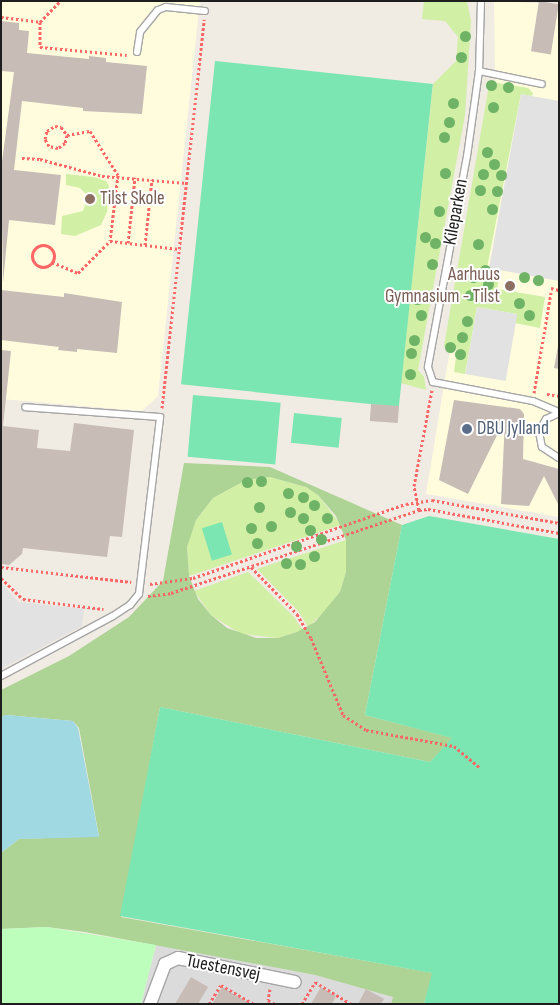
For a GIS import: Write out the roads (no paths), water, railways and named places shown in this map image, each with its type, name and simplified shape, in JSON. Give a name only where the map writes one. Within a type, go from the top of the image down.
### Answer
[{"type":"street","name":"Tuestensvej","points":[[150,1004],[165,964],[178,958],[295,982]]},
{"type":"lane","name":"Kileparken","points":[[481,1],[479,71],[428,366],[433,382],[533,401],[559,412]]},
{"type":"lane","points":[[137,52],[140,32],[158,10],[166,7],[205,11]]},
{"type":"lane","points":[[479,71],[542,84]]},
{"type":"lane","points":[[1,676],[130,606],[139,594],[160,417],[25,407]]},
{"type":"lane","points":[[559,412],[546,419],[539,432],[542,447],[559,458]]},
{"type":"water","points":[[6,715],[73,721],[78,728],[99,837],[19,839],[1,853],[1,717]]},
{"type":"place","name":"Tilst Skole","points":[[90,199]]},
{"type":"place","name":"Aarhuus Gymnasium - Tilst","points":[[510,286]]},
{"type":"place","name":"DBU Jylland","points":[[467,429]]}]
